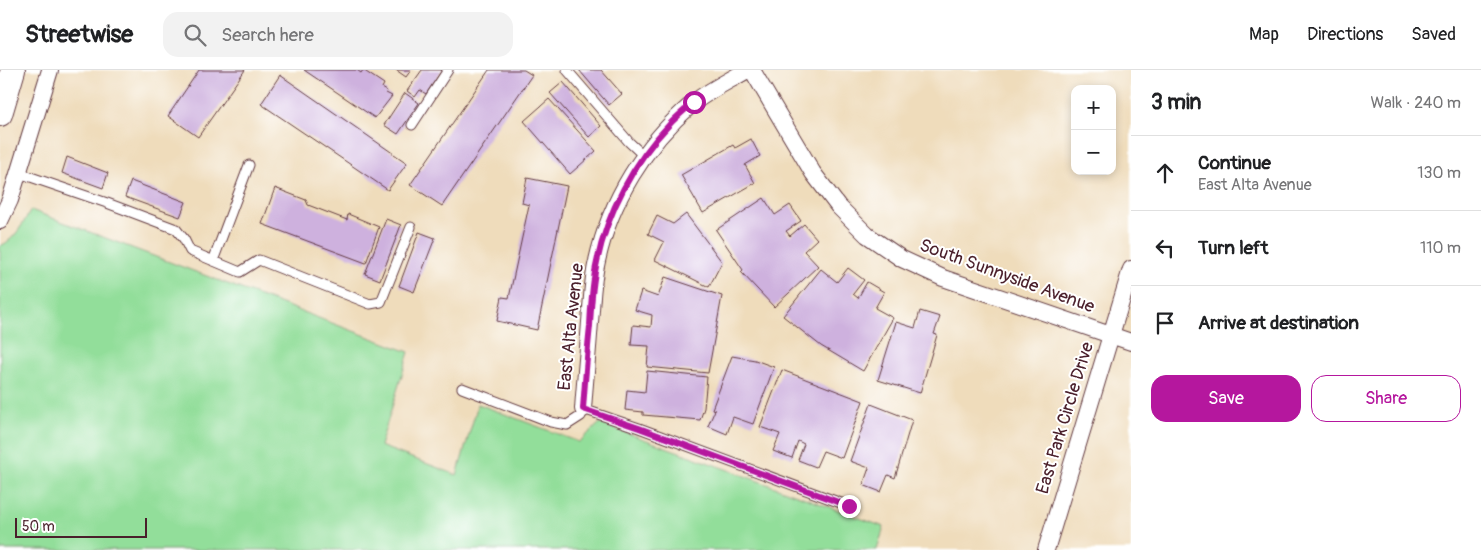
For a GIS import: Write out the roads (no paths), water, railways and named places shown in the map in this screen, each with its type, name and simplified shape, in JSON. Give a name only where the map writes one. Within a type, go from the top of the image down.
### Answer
[{"type":"main road","points":[[0,114],[13,70]]},
{"type":"street","points":[[0,221],[10,200],[19,173],[50,70]]},
{"type":"street","name":"East Alta Avenue","points":[[583,409],[593,286],[597,261],[614,208],[644,156],[668,126],[694,102],[748,70]]},
{"type":"street","name":"South Sunnyside Avenue","points":[[752,70],[813,173],[838,206],[866,235],[902,259],[943,278],[1131,342]]},
{"type":"street","name":"East Park Circle Drive","points":[[1046,550],[1131,269]]},
{"type":"lane","points":[[412,126],[448,70]]},
{"type":"lane","points":[[566,70],[629,142],[644,156]]},
{"type":"lane","points":[[213,261],[249,165]]},
{"type":"lane","points":[[19,173],[176,229],[190,251],[240,272],[259,260],[370,304],[381,302],[412,227]]},
{"type":"lane","points":[[462,388],[551,422],[567,425],[580,416],[583,409],[849,506]]}]
